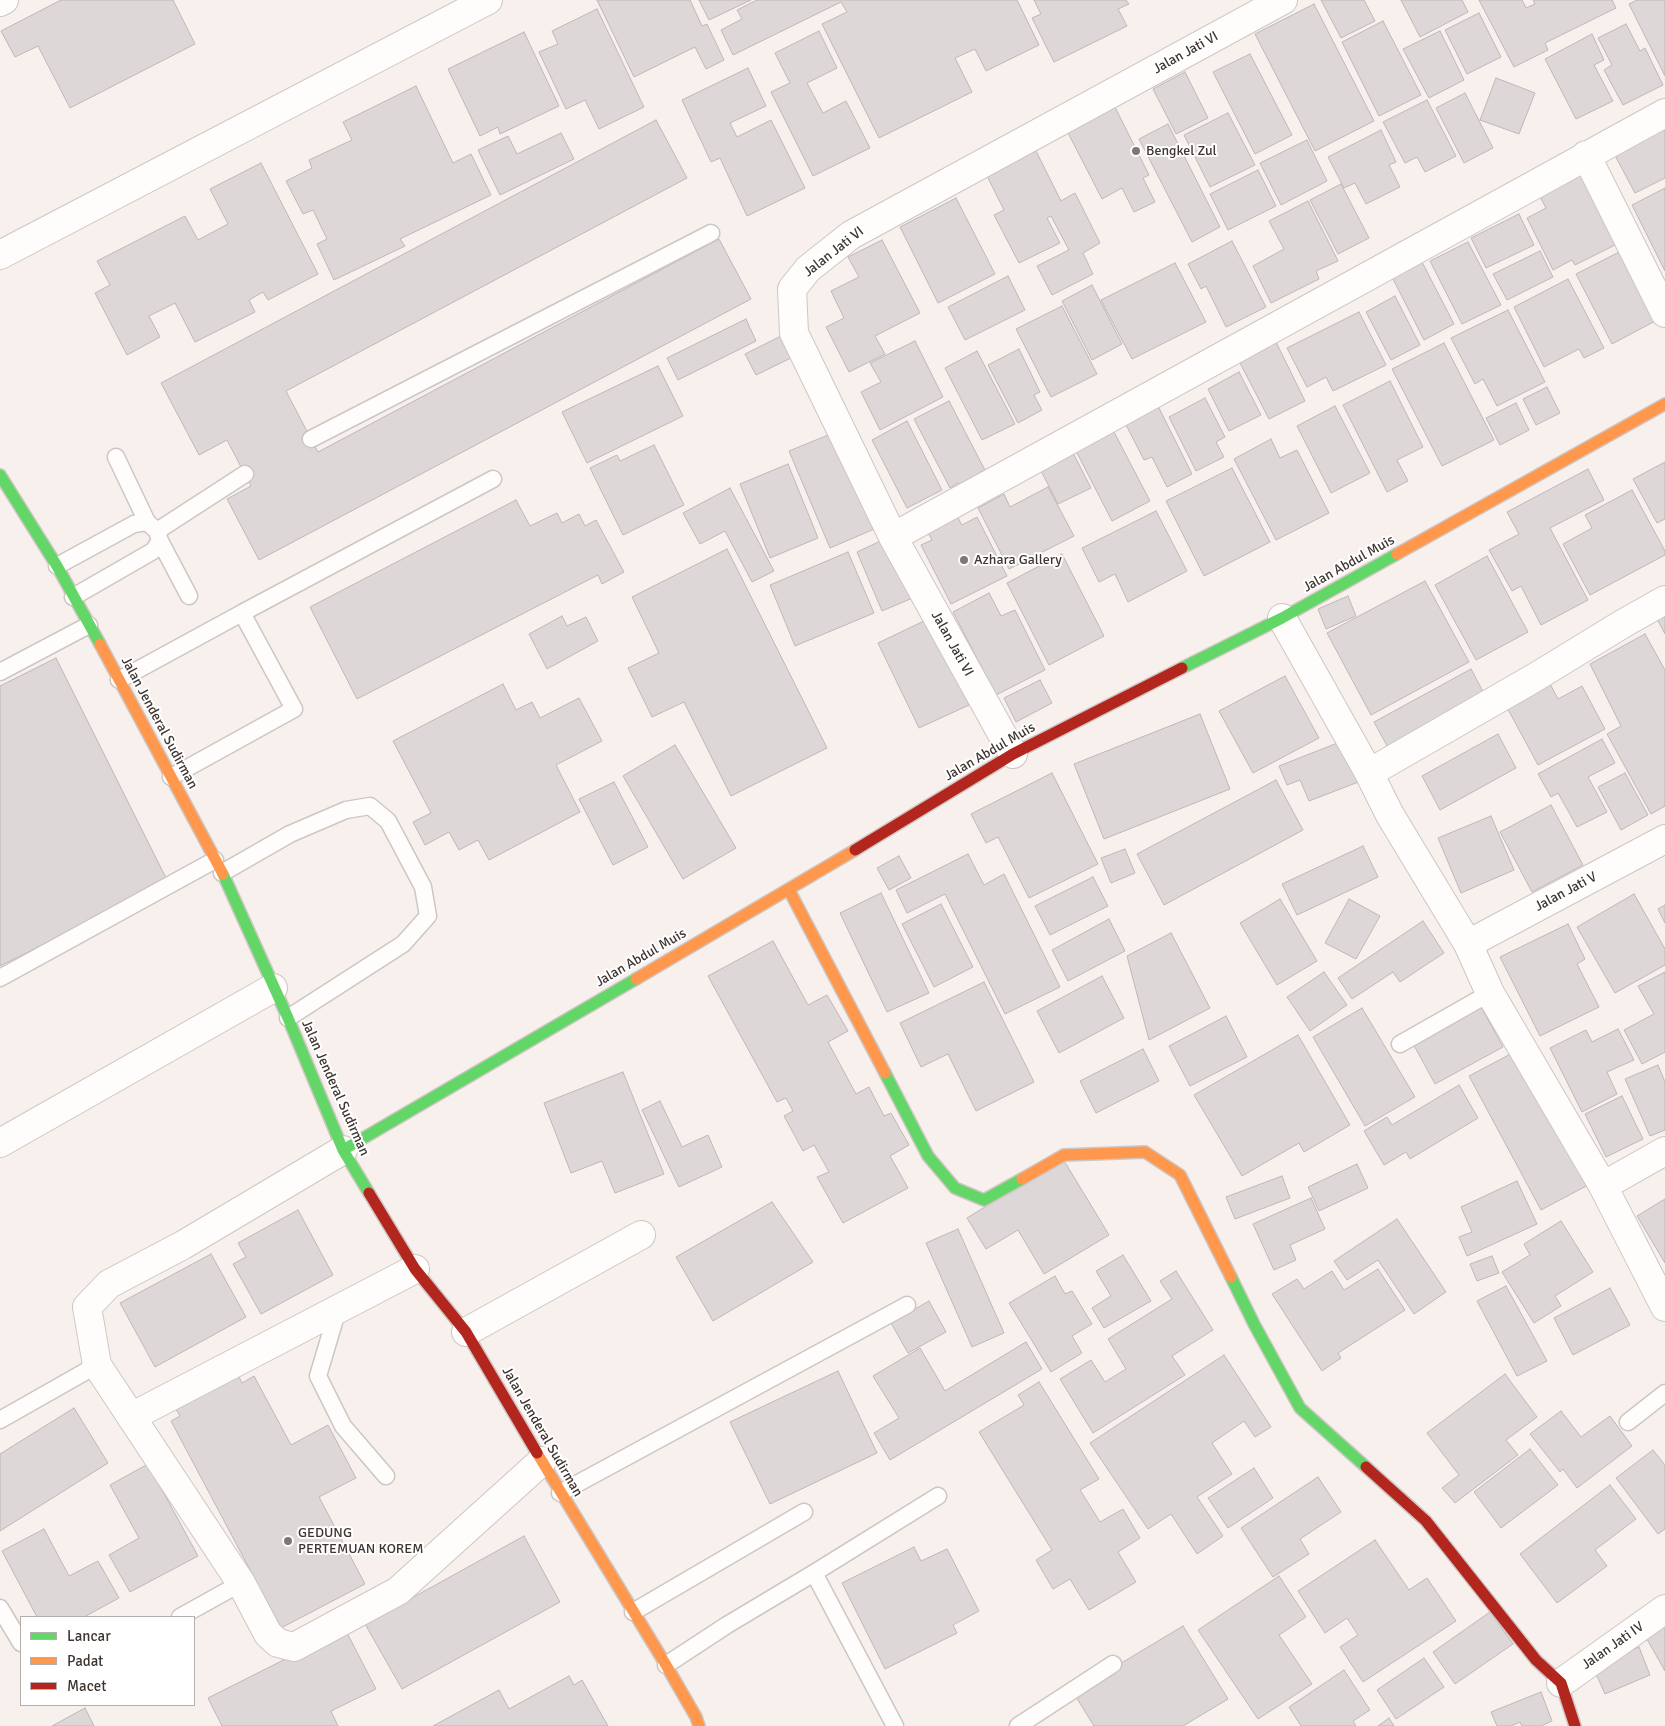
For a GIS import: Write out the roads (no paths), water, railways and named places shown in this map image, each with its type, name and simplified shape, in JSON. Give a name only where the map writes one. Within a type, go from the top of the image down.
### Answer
[{"type":"street","points":[[0,2],[4,0]]},
{"type":"street","points":[[0,255],[488,0]]},
{"type":"street","name":"Jalan Jati VI","points":[[1013,754],[893,538],[794,333],[792,290],[808,268],[852,235],[1283,0]]},
{"type":"street","points":[[893,538],[1665,113]]},
{"type":"street","points":[[1586,155],[1665,313]]},
{"type":"street","name":"Jalan Abdul Muis","points":[[343,1150],[789,890],[1013,754],[1282,618],[1665,404]]},
{"type":"street","name":"Jalan Jenderal Sudirman","points":[[0,475],[57,566],[218,866],[288,1018],[343,1150],[415,1269],[466,1332],[560,1493],[666,1665],[698,1722],[706,1726]]},
{"type":"street","points":[[1369,773],[1665,600]]},
{"type":"street","points":[[1282,618],[1369,773],[1390,815],[1468,944],[1490,993],[1603,1186],[1665,1307]]},
{"type":"street","name":"Jalan Jati V","points":[[1468,944],[1665,839]]},
{"type":"street","points":[[789,890],[928,1156],[954,1188],[984,1200],[1064,1155],[1145,1152],[1180,1175],[1254,1324],[1300,1408],[1426,1521],[1536,1660],[1561,1683],[1575,1726]]},
{"type":"street","points":[[0,1143],[273,988]]},
{"type":"street","points":[[343,1150],[183,1245],[109,1284],[87,1307],[97,1365],[241,1583],[268,1634],[278,1643],[294,1647],[398,1592],[542,1461]]},
{"type":"street","points":[[1603,1186],[1665,1151]]},
{"type":"street","points":[[466,1332],[641,1235]]},
{"type":"street","points":[[131,1416],[415,1269]]},
{"type":"street","name":"Jalan Jati IV","points":[[1561,1683],[1665,1609]]},
{"type":"lane","points":[[311,438],[711,233]]},
{"type":"lane","points":[[116,457],[189,596]]},
{"type":"lane","points":[[155,531],[245,474]]},
{"type":"lane","points":[[119,680],[493,478]]},
{"type":"lane","points":[[57,566],[134,524],[155,531]]},
{"type":"lane","points":[[73,597],[153,551],[155,531]]},
{"type":"lane","points":[[171,777],[294,709],[242,613]]},
{"type":"lane","points":[[0,672],[88,626]]},
{"type":"lane","points":[[0,978],[218,866],[346,810],[370,806],[388,821],[424,887],[428,916],[403,944],[288,1018]]},
{"type":"lane","points":[[1400,1044],[1490,993]]},
{"type":"lane","points":[[560,1493],[907,1305]]},
{"type":"lane","points":[[338,1309],[318,1376],[342,1426],[386,1476]]},
{"type":"lane","points":[[0,1420],[97,1365]]},
{"type":"lane","points":[[1628,1422],[1665,1393]]},
{"type":"lane","points":[[666,1665],[727,1625],[938,1496]]},
{"type":"lane","points":[[633,1612],[804,1512]]},
{"type":"lane","points":[[814,1573],[895,1726]]},
{"type":"lane","points":[[182,1616],[241,1583]]},
{"type":"lane","points":[[0,1608],[20,1641]]},
{"type":"lane","points":[[1018,1726],[1113,1664]]},
{"type":"place","name":"Bengkel Zul","points":[[1136,151]]},
{"type":"place","name":"Azhara Gallery","points":[[964,560]]},
{"type":"place","name":"GEDUNG PERTEMUAN KOREM","points":[[288,1541]]}]
